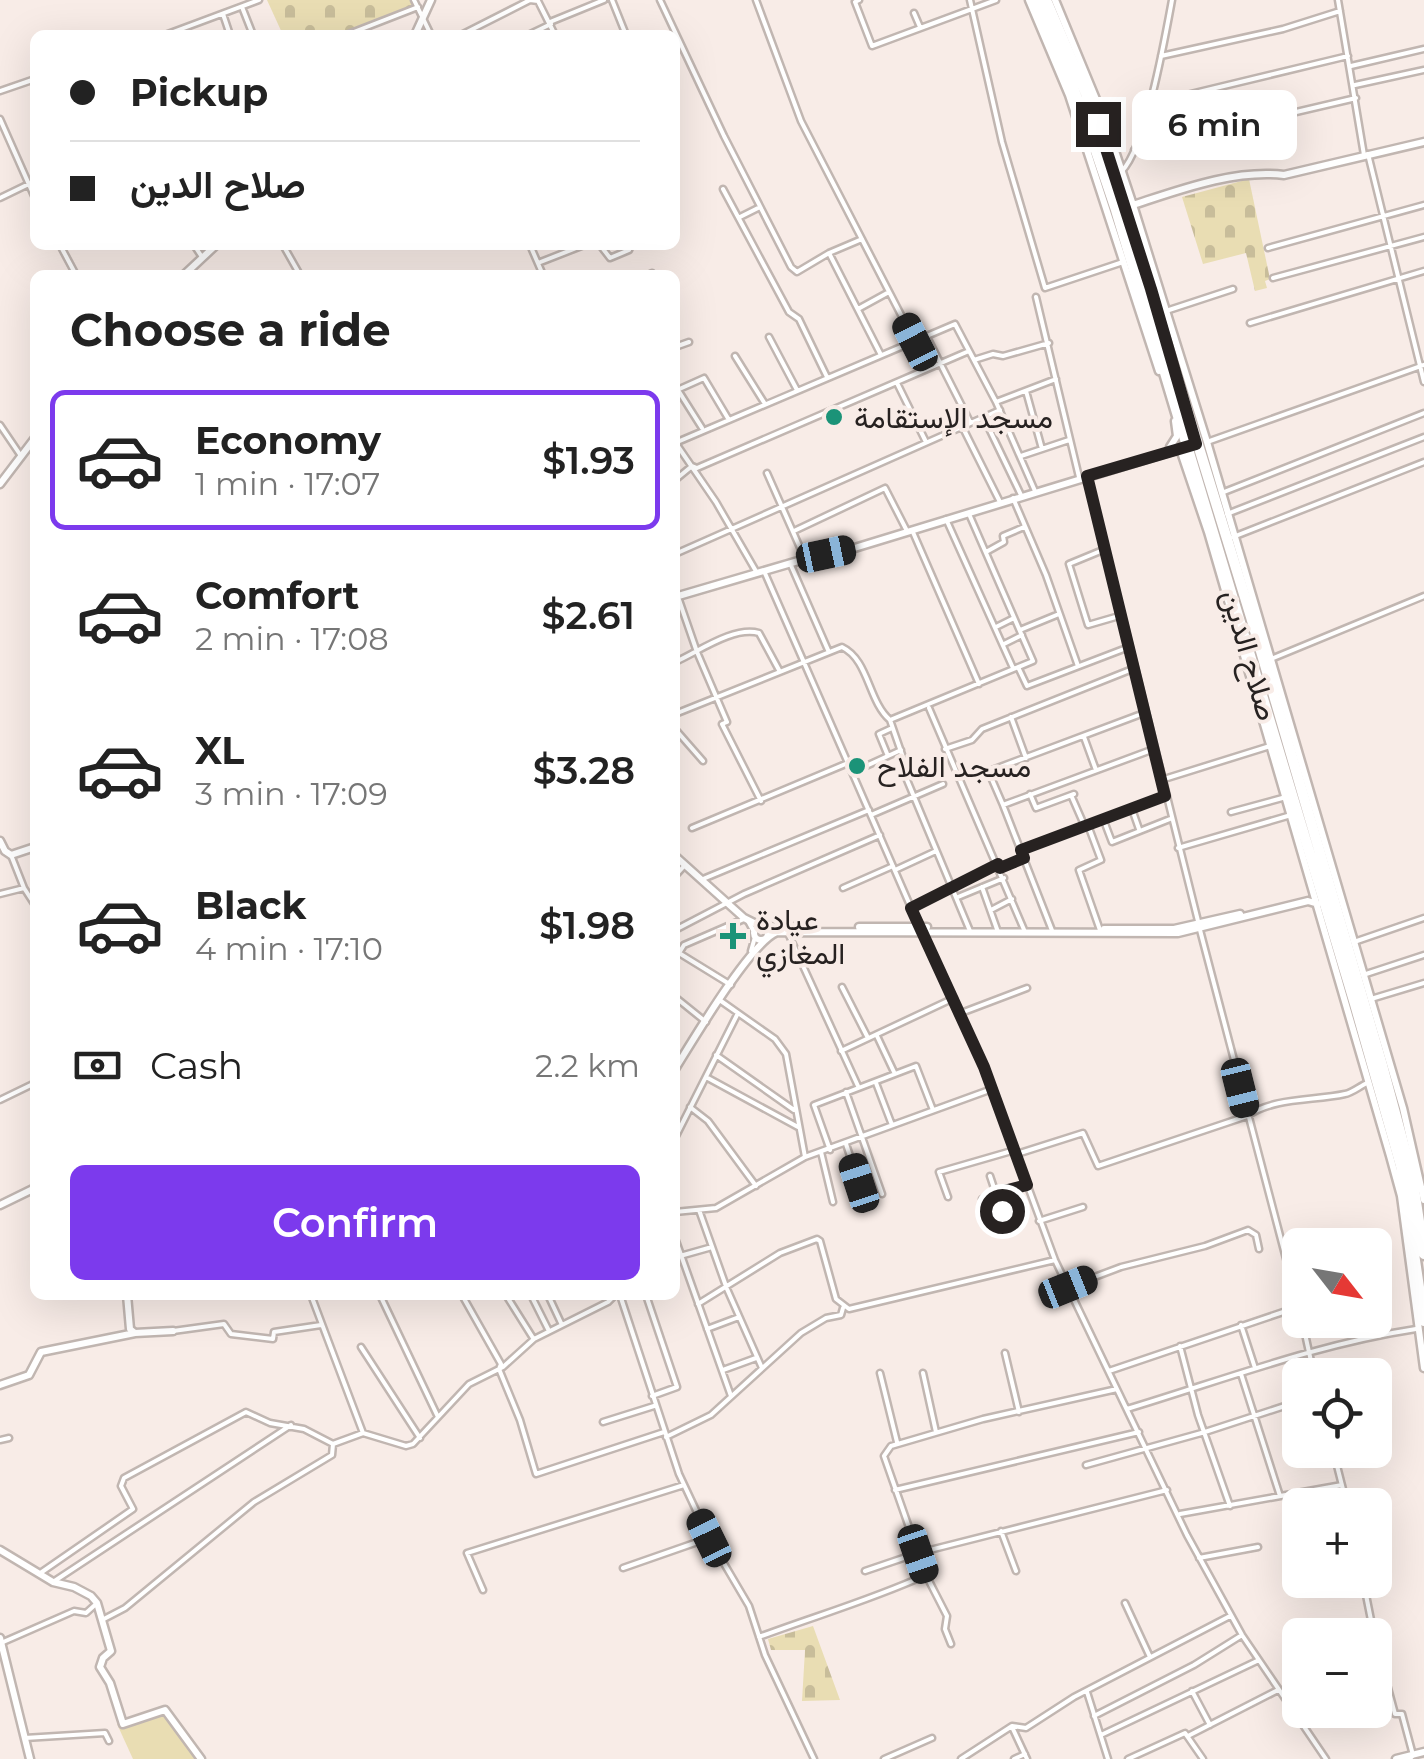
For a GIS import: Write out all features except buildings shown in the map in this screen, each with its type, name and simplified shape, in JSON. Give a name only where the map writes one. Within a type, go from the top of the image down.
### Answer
[{"type":"highway","name":"صلاح الدين","points":[[1032,0],[1124,205],[1152,337],[1195,442],[1284,718],[1292,792]]},
{"type":"highway","name":"صلاح الدين","points":[[1055,1],[1124,205],[1195,442],[1292,792],[1408,1164],[1424,1254]]},
{"type":"highway","name":"صلاح الدين","points":[[1320,885],[1400,1166],[1421,1325]]},
{"type":"street","points":[[179,30],[259,0]]},
{"type":"street","points":[[414,0],[429,30]]},
{"type":"street","points":[[417,30],[431,0]]},
{"type":"street","points":[[472,30],[535,0],[553,30]]},
{"type":"street","points":[[573,0],[574,12]]},
{"type":"street","points":[[537,30],[604,0]]},
{"type":"street","points":[[612,0],[624,30]]},
{"type":"street","points":[[660,0],[674,30]]},
{"type":"street","points":[[756,0],[802,121],[915,342]]},
{"type":"street","points":[[859,0],[855,2],[872,46],[996,0]]},
{"type":"street","points":[[970,0],[1002,142],[1045,288],[1125,261]]},
{"type":"street","points":[[1122,171],[1134,150],[1149,104],[1172,0]]},
{"type":"street","points":[[1338,0],[1366,155],[1424,382]]},
{"type":"street","points":[[1055,1],[1105,120],[1122,171],[1124,205],[1166,311],[1195,442],[1221,494],[1240,573],[1270,660],[1284,718],[1420,1160],[1424,1198]]},
{"type":"street","points":[[242,7],[251,30]]},
{"type":"street","points":[[359,30],[418,7]]},
{"type":"street","points":[[1161,56],[1340,12]]},
{"type":"street","points":[[914,13],[920,27]]},
{"type":"street","points":[[223,14],[228,30]]},
{"type":"street","points":[[680,41],[760,207],[797,272],[829,252],[862,239]]},
{"type":"street","points":[[1350,66],[1424,49]]},
{"type":"street","points":[[1149,104],[1348,56]]},
{"type":"street","points":[[1353,85],[1424,70]]},
{"type":"street","points":[[0,91],[30,81]]},
{"type":"street","points":[[1072,94],[1152,337],[1177,431],[1172,449]]},
{"type":"street","points":[[1134,150],[1356,98]]},
{"type":"street","points":[[0,119],[30,190]]},
{"type":"street","points":[[1124,205],[1195,186],[1262,174],[1284,175],[1424,142]]},
{"type":"street","points":[[0,198],[30,184]]},
{"type":"street","points":[[723,190],[789,312],[800,318],[826,377]]},
{"type":"street","points":[[1268,248],[1424,205]]},
{"type":"street","points":[[740,218],[760,207]]},
{"type":"street","points":[[1273,278],[1424,237]]},
{"type":"street","points":[[197,250],[202,257]]},
{"type":"street","points":[[189,270],[210,250]]},
{"type":"street","points":[[532,250],[541,270]]},
{"type":"street","points":[[538,263],[571,250]]},
{"type":"street","points":[[604,250],[610,258],[629,250]]},
{"type":"street","points":[[829,252],[881,355]]},
{"type":"street","points":[[1250,323],[1424,272]]},
{"type":"street","points":[[1166,311],[1233,289]]},
{"type":"street","points":[[857,309],[889,292]]},
{"type":"street","points":[[1036,297],[1068,440],[1083,477],[1135,668],[1247,1116],[1282,1236]]},
{"type":"street","points":[[680,441],[955,324],[1000,410],[1035,491]]},
{"type":"street","points":[[927,337],[970,422]]},
{"type":"street","points":[[768,338],[797,390]]},
{"type":"street","points":[[680,345],[689,342]]},
{"type":"street","points":[[974,360],[1048,342]]},
{"type":"street","points":[[692,466],[697,468],[968,351]]},
{"type":"street","points":[[734,356],[765,404]]},
{"type":"street","points":[[680,596],[946,520],[1421,366]]},
{"type":"street","points":[[680,389],[704,378],[730,420]]},
{"type":"street","points":[[996,402],[1056,379]]},
{"type":"street","points":[[897,382],[926,442]]},
{"type":"street","points":[[1025,389],[1042,449]]},
{"type":"street","points":[[680,395],[702,430]]},
{"type":"street","points":[[680,552],[1000,410]]},
{"type":"street","points":[[1221,494],[1424,413]]},
{"type":"street","points":[[984,417],[1078,666]]},
{"type":"street","points":[[0,425],[21,456]]},
{"type":"street","points":[[962,426],[1000,502]]},
{"type":"street","points":[[1227,514],[1424,437]]},
{"type":"street","points":[[1021,456],[1068,440]]},
{"type":"street","points":[[0,484],[30,444]]},
{"type":"street","points":[[1172,449],[1181,452],[1191,478],[1270,746],[1292,792],[1292,815],[1320,885],[1319,904],[1401,1196],[1424,1368]]},
{"type":"street","points":[[680,450],[760,572],[802,660],[961,1013],[1055,1260],[1199,1558],[1242,1636],[1326,1759]]},
{"type":"street","points":[[1234,537],[1424,462]]},
{"type":"street","points":[[680,476],[692,466]]},
{"type":"street","points":[[767,473],[805,559]]},
{"type":"street","points":[[794,531],[885,488],[909,531],[979,684]]},
{"type":"street","points":[[890,720],[1033,660],[968,512]]},
{"type":"street","points":[[946,520],[1027,686],[1129,647]]},
{"type":"street","points":[[986,552],[1004,542],[1003,536],[1024,527]]},
{"type":"street","points":[[1103,550],[1069,564],[1088,626],[1120,616]]},
{"type":"street","points":[[790,563],[828,650]]},
{"type":"street","points":[[1270,660],[1424,596]]},
{"type":"street","points":[[680,605],[726,722],[722,724],[761,800]]},
{"type":"street","points":[[1004,644],[1059,614]]},
{"type":"street","points":[[996,627],[1014,618]]},
{"type":"street","points":[[680,660],[750,630],[759,633],[779,670]]},
{"type":"street","points":[[680,712],[828,650],[842,647],[852,652],[884,716],[890,720],[906,766],[902,768],[969,930]]},
{"type":"street","points":[[944,749],[972,740],[982,728],[1135,668]]},
{"type":"street","points":[[928,706],[1024,930]]},
{"type":"street","points":[[1052,931],[990,775],[992,770],[1146,712]]},
{"type":"street","points":[[1011,717],[1026,758]]},
{"type":"street","points":[[888,756],[879,734],[892,728]]},
{"type":"street","points":[[680,735],[703,761]]},
{"type":"street","points":[[1083,736],[1096,770]]},
{"type":"street","points":[[1161,780],[1270,746]]},
{"type":"street","points":[[1002,805],[1154,748]]},
{"type":"street","points":[[852,772],[900,750]]},
{"type":"street","points":[[692,828],[848,763]]},
{"type":"street","points":[[701,879],[943,784]]},
{"type":"street","points":[[1230,812],[1292,792]]},
{"type":"street","points":[[1030,794],[1036,808],[1073,795],[1100,860],[1079,870],[1100,931]]},
{"type":"street","points":[[1021,850],[1165,796]]},
{"type":"street","points":[[1132,810],[1140,830]]},
{"type":"street","points":[[1178,848],[1292,815]]},
{"type":"street","points":[[1104,820],[1112,842],[1170,818]]},
{"type":"street","points":[[680,928],[744,894],[880,835]]},
{"type":"street","points":[[0,841],[30,897]]},
{"type":"street","points":[[11,856],[30,849]]},
{"type":"street","points":[[843,888],[936,851]]},
{"type":"street","points":[[911,908],[1024,858]]},
{"type":"street","points":[[680,861],[765,938]]},
{"type":"street","points":[[680,870],[684,865]]},
{"type":"street","points":[[957,898],[1004,878]]},
{"type":"street","points":[[758,930],[1178,933],[1306,896],[1320,885]]},
{"type":"street","points":[[982,887],[998,930]]},
{"type":"street","points":[[0,894],[24,888]]},
{"type":"street","points":[[991,910],[1012,899]]},
{"type":"street","points":[[1199,927],[1308,900],[1319,904]]},
{"type":"street","points":[[1354,942],[1424,918]]},
{"type":"street","points":[[680,952],[684,946],[746,920]]},
{"type":"street","points":[[749,956],[758,930]]},
{"type":"street","points":[[680,1061],[749,956],[765,938],[790,930]]},
{"type":"street","points":[[790,930],[858,1087]]},
{"type":"street","points":[[680,954],[731,985]]},
{"type":"street","points":[[1363,975],[1424,954]]},
{"type":"street","points":[[1371,999],[1424,983]]},
{"type":"street","points":[[842,987],[867,1036]]},
{"type":"street","points":[[961,1013],[1027,988]]},
{"type":"street","points":[[840,1051],[954,998]]},
{"type":"street","points":[[680,1001],[706,1022]]},
{"type":"street","points":[[721,1001],[775,1039],[786,1054],[805,1158]]},
{"type":"street","points":[[680,1128],[738,1012]]},
{"type":"street","points":[[876,1034],[894,1072]]},
{"type":"street","points":[[716,1056],[794,1110]]},
{"type":"street","points":[[830,1150],[814,1106],[894,1072],[916,1066],[933,1110]]},
{"type":"street","points":[[706,1077],[798,1128]]},
{"type":"street","points":[[875,1081],[892,1125]]},
{"type":"street","points":[[948,1197],[939,1172],[1084,1133],[1098,1166],[1255,1110],[1348,1094],[1370,1082]]},
{"type":"street","points":[[0,1100],[30,1085]]},
{"type":"street","points":[[680,1212],[716,1208],[805,1158],[992,1089]]},
{"type":"street","points":[[846,1092],[882,1194]]},
{"type":"street","points":[[690,1108],[708,1121],[756,1186]]},
{"type":"street","points":[[846,1144],[859,1183]]},
{"type":"street","points":[[821,1152],[833,1202]]},
{"type":"street","points":[[990,1176],[1004,1218]]},
{"type":"street","points":[[982,1199],[1027,1185]]},
{"type":"street","points":[[0,1205],[30,1190]]},
{"type":"street","points":[[1039,1221],[1083,1206]]},
{"type":"street","points":[[698,1210],[727,1289],[763,1368]]},
{"type":"street","points":[[1068,1287],[1122,1266],[1206,1246],[1248,1230],[1256,1236],[1259,1249]]},
{"type":"street","points":[[698,1304],[780,1253],[817,1239],[836,1298],[843,1307]]},
{"type":"street","points":[[712,1247],[680,1256],[731,1396]]},
{"type":"street","points":[[843,1307],[862,1307],[1055,1260]]},
{"type":"street","points":[[127,1300],[130,1329],[135,1332]]},
{"type":"street","points":[[312,1300],[363,1433]]},
{"type":"street","points":[[382,1300],[438,1417]]},
{"type":"street","points":[[465,1300],[499,1360],[536,1474],[696,1424],[802,1333],[826,1318],[841,1315],[843,1307]]},
{"type":"street","points":[[509,1300],[534,1339]]},
{"type":"street","points":[[534,1300],[550,1331]]},
{"type":"street","points":[[550,1300],[562,1324]]},
{"type":"street","points":[[39,1574],[132,1509],[121,1486],[128,1475],[246,1412],[270,1422],[292,1425],[333,1444],[363,1433],[406,1446],[416,1443],[469,1384],[499,1369],[534,1339],[611,1300]]},
{"type":"street","points":[[620,1300],[684,1485],[709,1538],[749,1606],[787,1706],[814,1759]]},
{"type":"street","points":[[648,1300],[677,1387],[652,1396]]},
{"type":"street","points":[[1109,1372],[1282,1314]]},
{"type":"street","points":[[707,1330],[739,1317]]},
{"type":"street","points":[[0,1385],[30,1375],[41,1352],[135,1332],[224,1324],[232,1334],[274,1339],[274,1332],[321,1325]]},
{"type":"street","points":[[1241,1325],[1256,1370]]},
{"type":"street","points":[[1127,1409],[1309,1352],[1421,1325]]},
{"type":"street","points":[[1306,1338],[1310,1358]]},
{"type":"street","points":[[1180,1346],[1230,1506]]},
{"type":"street","points":[[361,1347],[420,1438]]},
{"type":"street","points":[[1005,1353],[1019,1412]]},
{"type":"street","points":[[723,1370],[756,1358]]},
{"type":"street","points":[[880,1373],[897,1442]]},
{"type":"street","points":[[923,1373],[936,1432]]},
{"type":"street","points":[[1242,1374],[1280,1496]]},
{"type":"street","points":[[951,1644],[945,1629],[947,1616],[926,1576],[884,1456],[897,1442],[1118,1389]]},
{"type":"street","points":[[603,1422],[654,1406]]},
{"type":"street","points":[[1086,1464],[1148,1450],[1282,1407]]},
{"type":"street","points":[[53,1582],[292,1425]]},
{"type":"street","points":[[896,1490],[1139,1432]]},
{"type":"street","points":[[0,1440],[9,1438]]},
{"type":"street","points":[[102,1620],[125,1608],[254,1502],[332,1455],[333,1444]]},
{"type":"street","points":[[1338,1468],[1343,1488]]},
{"type":"street","points":[[483,1590],[467,1554],[684,1485]]},
{"type":"street","points":[[1178,1514],[1342,1485]]},
{"type":"street","points":[[865,1571],[1167,1490]]},
{"type":"street","points":[[1001,1532],[1016,1571]]},
{"type":"street","points":[[623,1568],[709,1538]]},
{"type":"street","points":[[1199,1558],[1258,1547]]},
{"type":"street","points":[[0,1550],[53,1582],[83,1592],[97,1604],[111,1651],[100,1666],[110,1683],[123,1724],[165,1710],[201,1759]]},
{"type":"street","points":[[759,1637],[830,1610],[871,1600],[926,1576]]},
{"type":"street","points":[[30,1759],[1,1640],[74,1611],[86,1614],[97,1604]]},
{"type":"street","points":[[1126,1604],[1150,1657]]},
{"type":"street","points":[[962,1759],[1012,1726],[1026,1728],[1087,1691],[1230,1616]]},
{"type":"street","points":[[1094,1716],[1242,1636]]},
{"type":"street","points":[[1101,1735],[1259,1660]]},
{"type":"street","points":[[1188,1736],[1278,1690]]},
{"type":"street","points":[[1087,1691],[1108,1759]]},
{"type":"street","points":[[1192,1691],[1210,1725]]},
{"type":"street","points":[[1392,1703],[1395,1714],[1402,1714],[1413,1758]]},
{"type":"street","points":[[1012,1726],[1026,1756],[1014,1759]]},
{"type":"street","points":[[24,1738],[105,1732],[109,1741]]},
{"type":"street","points":[[1128,1759],[1140,1757],[1186,1733],[1203,1759]]},
{"type":"street","points":[[884,1759],[932,1738]]},
{"type":"street","points":[[1396,1759],[1424,1755]]},
{"type":"green space","points":[[267,0],[411,0],[415,7],[357,30],[281,30]]},
{"type":"green space","points":[[1249,179],[1270,279],[1265,281],[1267,288],[1255,291],[1246,253],[1203,264],[1182,197]]},
{"type":"green space","points":[[813,1626],[840,1700],[802,1701],[805,1650],[771,1650],[768,1639]]},
{"type":"green space","points":[[167,1711],[197,1759],[133,1759],[117,1724]]},
{"type":"place","name":"مسجد الإستقامة","points":[[834,417]]},
{"type":"place","name":"مسجد الفلاح","points":[[857,766]]},
{"type":"place","name":"عيادة المغازي","points":[[733,936]]},
{"type":"route","points":[[1002,1211],[996,1193],[1027,1185],[984,1067],[911,908],[998,864],[1000,868],[1024,858],[1021,850],[1165,796],[1087,476],[1196,444],[1098,124]]}]
